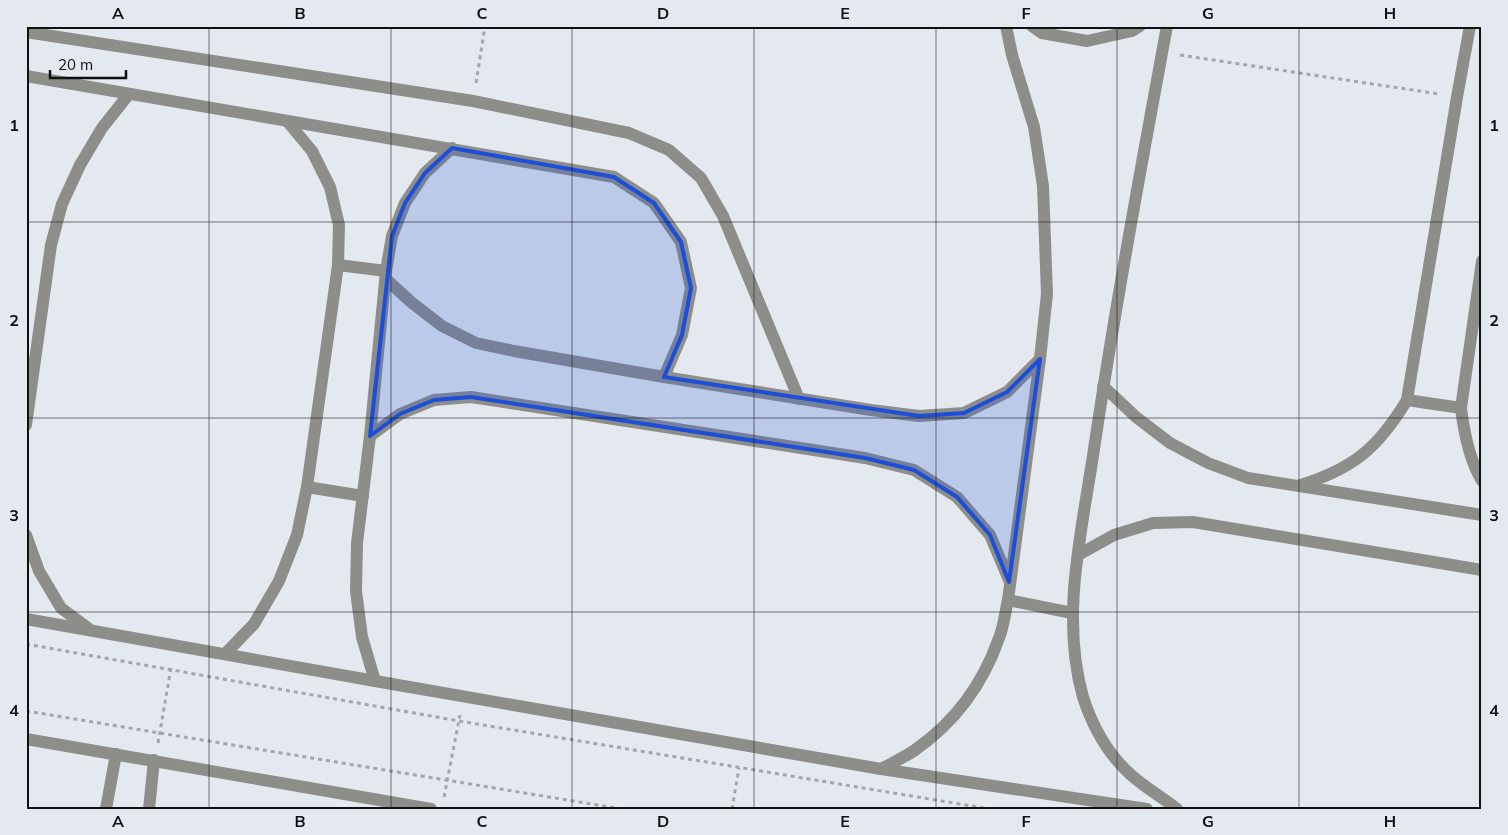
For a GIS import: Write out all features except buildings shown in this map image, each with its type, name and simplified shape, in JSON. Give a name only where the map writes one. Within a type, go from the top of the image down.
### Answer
[{"type":"street","points":[[881,769],[921,745],[942,728],[967,701],[987,670],[1000,636],[1008,600],[1047,294],[1043,186],[1034,128],[1012,55],[1006,26]]},
{"type":"street","points":[[1032,26],[1042,32],[1087,41],[1132,31],[1140,26]]},
{"type":"street","points":[[1167,26],[1103,386],[1078,555],[1072,613],[1076,664],[1084,698],[1099,738],[1130,774],[1177,809]]},
{"type":"street","points":[[1301,485],[1328,477],[1352,463],[1375,446],[1393,424],[1407,400],[1470,26]]},
{"type":"street","points":[[26,32],[473,101],[629,133],[669,150],[701,178],[722,216],[800,399]]},
{"type":"street","points":[[26,76],[614,177],[654,203],[681,242],[691,288],[682,335],[664,377]]},
{"type":"street","points":[[26,425],[50,245],[62,204],[80,164],[102,128],[129,94]]},
{"type":"street","points":[[225,654],[254,624],[279,581],[297,535],[307,487],[338,265],[338,225],[330,186],[312,151],[287,121]]},
{"type":"street","points":[[375,681],[362,638],[356,591],[357,544],[392,236],[405,202],[425,173],[452,148]]},
{"type":"street","points":[[1482,261],[1479,293],[1461,408],[1464,432],[1482,481]]},
{"type":"street","points":[[338,265],[387,276],[411,302],[442,326],[476,343],[664,377],[919,416],[964,413],[1006,392],[1040,359]]},
{"type":"street","points":[[1103,386],[1136,417],[1170,443],[1208,463],[1248,478],[1482,515]]},
{"type":"street","points":[[370,436],[400,414],[434,400],[471,397],[865,458],[914,470],[957,497],[990,535],[1010,582]]},
{"type":"street","points":[[1407,400],[1461,408]]},
{"type":"street","points":[[307,487],[363,496]]},
{"type":"street","points":[[1078,555],[1114,535],[1153,524],[1193,522],[1482,570]]},
{"type":"street","points":[[26,535],[39,571],[61,608],[92,630]]},
{"type":"street","points":[[1008,600],[1072,613]]},
{"type":"street","points":[[26,619],[881,769],[1146,809]]},
{"type":"street","points":[[26,739],[431,809]]},
{"type":"street","points":[[106,809],[116,754]]},
{"type":"street","points":[[148,809],[154,760]]},
{"type":"path","points":[[473,101],[485,26]]},
{"type":"path","points":[[1162,53],[1457,97]]},
{"type":"path","points":[[26,644],[458,722],[990,809]]},
{"type":"path","points":[[154,760],[175,646]]},
{"type":"path","points":[[443,799],[463,697]]},
{"type":"path","points":[[26,711],[622,809]]},
{"type":"path","points":[[732,809],[742,745]]},
{"type":"highlighted area","points":[[452,148],[614,177],[654,203],[681,242],[691,288],[682,335],[664,377],[919,416],[964,413],[1007,392],[1040,359],[1009,582],[990,535],[957,497],[914,470],[865,458],[471,397],[434,400],[400,414],[370,436],[392,236],[405,203],[425,173]]}]
